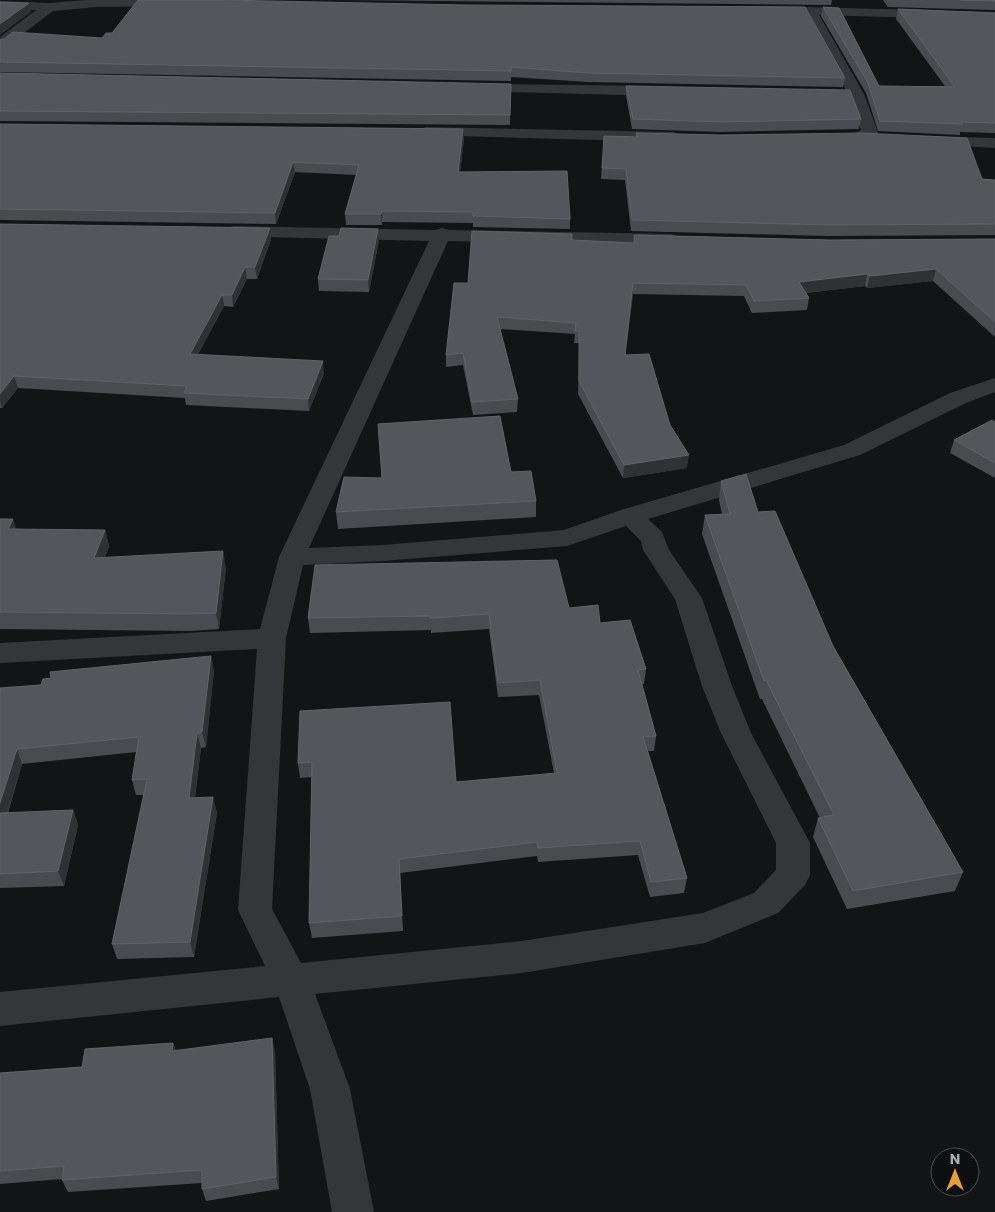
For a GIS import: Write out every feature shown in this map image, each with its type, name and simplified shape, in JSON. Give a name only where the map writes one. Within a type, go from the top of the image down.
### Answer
[{"type":"street","points":[[0,5],[49,7],[132,2],[186,2]]},
{"type":"street","points":[[0,44],[49,7]]},
{"type":"street","points":[[752,10],[995,16]]},
{"type":"street","points":[[809,10],[856,94],[870,132],[859,137]]},
{"type":"street","points":[[456,88],[676,91]]},
{"type":"street","points":[[836,94],[856,94]]},
{"type":"street","points":[[410,132],[536,133],[691,138]]},
{"type":"street","points":[[839,138],[888,139]]},
{"type":"street","points":[[916,140],[995,144]]},
{"type":"street","points":[[215,232],[442,234],[690,240]]},
{"type":"street","points":[[353,1212],[330,1089],[292,982],[255,910],[272,638],[292,557],[442,234]]},
{"type":"street","points":[[292,557],[383,553],[567,538],[630,516],[852,450],[958,398],[995,385]]},
{"type":"street","points":[[0,1009],[292,982],[522,957],[705,928],[766,903],[793,874],[793,843],[736,732],[717,686],[688,598],[656,550],[653,538],[630,516]]},
{"type":"street","points":[[0,653],[272,638]]},
{"type":"building","points":[[138,0],[465,5],[805,7],[845,78],[588,73],[511,67],[511,71],[0,62],[0,40],[13,32],[102,38],[106,33],[112,33]]},
{"type":"building","points":[[960,0],[995,0],[995,1]]},
{"type":"building","points":[[0,2],[29,3],[0,24]]},
{"type":"building","points":[[823,7],[839,8],[879,86],[955,87],[898,9],[995,13],[995,123],[962,122],[962,124],[880,121],[868,83]]},
{"type":"building","points":[[0,73],[511,84],[510,115],[0,111]]},
{"type":"building","points":[[626,86],[850,90],[861,119],[721,122],[633,119]]},
{"type":"building","points":[[0,124],[463,129],[458,172],[567,171],[570,219],[473,216],[473,212],[382,211],[381,214],[345,214],[359,165],[293,162],[275,213],[0,209]]},
{"type":"building","points":[[636,133],[721,135],[861,133],[967,138],[982,179],[995,180],[995,224],[830,225],[632,220],[626,169],[602,168],[604,136],[637,137]]},
{"type":"building","points":[[0,224],[270,228],[255,267],[245,267],[232,295],[222,295],[190,354],[323,361],[308,399],[184,393],[187,386],[14,376],[0,394]]},
{"type":"building","points":[[341,228],[378,229],[368,280],[318,279],[329,236],[339,236]]},
{"type":"building","points":[[472,231],[572,234],[572,240],[635,243],[634,235],[830,240],[995,239],[995,322],[936,269],[870,276],[867,274],[799,282],[809,298],[754,301],[746,285],[633,283],[625,355],[649,354],[670,425],[689,455],[624,465],[579,381],[579,331],[575,331],[576,323],[497,317],[518,399],[472,402],[463,353],[446,355],[454,283],[468,283]]},
{"type":"building","points":[[500,416],[511,472],[531,471],[536,501],[336,512],[344,477],[382,478],[378,424]]},
{"type":"building","points":[[992,420],[995,422],[995,463],[954,440]]},
{"type":"building","points":[[746,474],[758,512],[775,511],[833,646],[963,872],[853,891],[818,818],[834,815],[766,680],[764,681],[705,515],[730,514],[721,481]]},
{"type":"building","points":[[0,519],[13,519],[8,529],[105,530],[94,558],[223,551],[216,613],[0,612]]},
{"type":"building","points":[[557,560],[569,608],[598,605],[600,623],[630,620],[646,669],[638,670],[656,736],[643,737],[687,878],[651,882],[640,841],[538,848],[537,842],[399,859],[402,916],[309,923],[312,762],[298,763],[300,711],[450,702],[456,782],[557,773],[540,680],[498,683],[489,614],[430,618],[430,616],[308,618],[315,565]]},
{"type":"building","points":[[211,656],[202,732],[197,733],[189,798],[213,797],[190,942],[112,944],[147,779],[132,780],[139,737],[17,749],[0,803],[0,688],[41,685],[43,679],[51,678],[50,672]]},
{"type":"building","points":[[73,810],[58,871],[0,874],[0,813]]},
{"type":"building","points":[[272,1038],[276,1177],[202,1189],[202,1170],[62,1180],[64,1166],[0,1171],[0,1073],[82,1067],[85,1049],[173,1043],[172,1051]]}]
